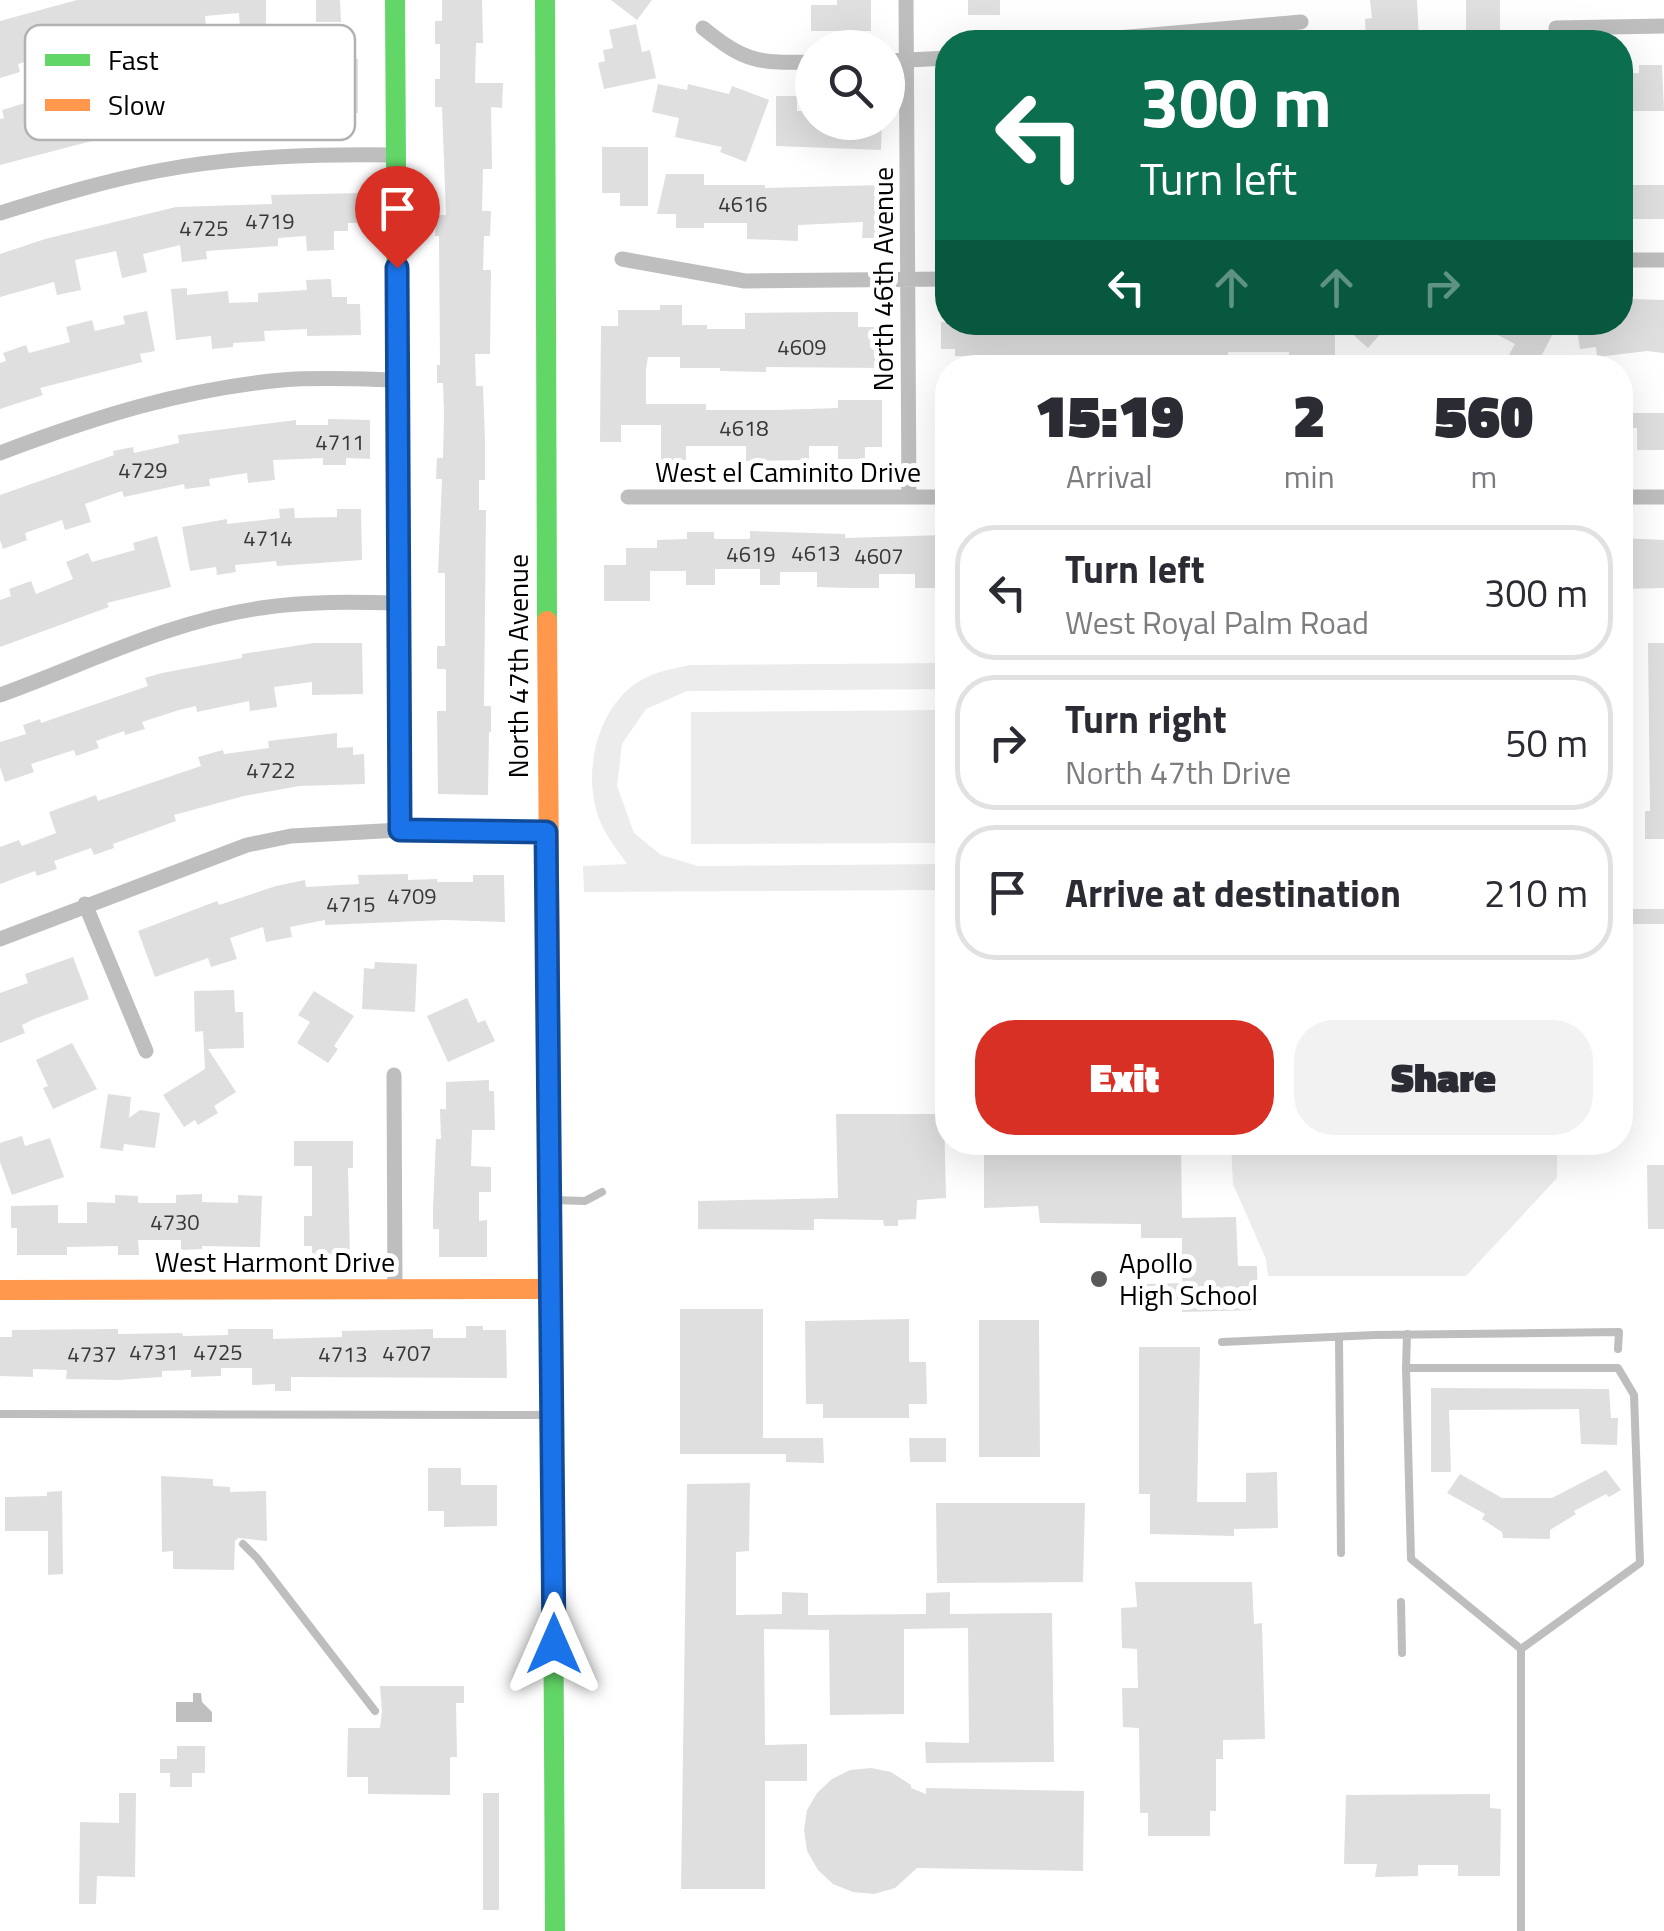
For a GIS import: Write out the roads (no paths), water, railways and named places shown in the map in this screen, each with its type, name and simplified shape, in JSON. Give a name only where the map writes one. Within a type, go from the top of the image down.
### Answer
[{"type":"street","points":[[396,0],[400,830]]},
{"type":"street","name":"North 47th Avenue","points":[[544,0],[555,1931]]},
{"type":"street","name":"North 46th Avenue","points":[[906,0],[909,497]]},
{"type":"street","points":[[1209,30],[1301,22]]},
{"type":"street","points":[[1556,28],[1664,26]]},
{"type":"street","points":[[703,28],[732,51],[764,63],[795,62]]},
{"type":"street","points":[[906,60],[935,59]]},
{"type":"street","points":[[0,213],[95,186],[191,166],[335,154],[396,155]]},
{"type":"street","points":[[622,259],[745,281],[935,279]]},
{"type":"street","points":[[1633,260],[1664,260]]},
{"type":"street","points":[[0,453],[106,414],[220,388],[285,380],[398,380]]},
{"type":"street","name":"West el Caminito Drive","points":[[628,497],[935,497]]},
{"type":"street","points":[[1633,497],[1664,497]]},
{"type":"street","points":[[0,695],[131,644],[220,616],[308,603],[399,603]]},
{"type":"street","points":[[0,938],[247,846],[291,836],[400,830],[546,832]]},
{"type":"street","points":[[86,904],[146,1051]]},
{"type":"street","points":[[394,1075],[395,1290]]},
{"type":"street","name":"West Harmont Drive","points":[[0,1290],[550,1288]]},
{"type":"lane","points":[[549,1200],[586,1201],[602,1192]]},
{"type":"lane","points":[[1222,1342],[1407,1334],[1619,1332],[1618,1350]]},
{"type":"lane","points":[[1407,1334],[1410,1559],[1521,1649]]},
{"type":"lane","points":[[1339,1337],[1341,1552]]},
{"type":"lane","points":[[1406,1368],[1618,1368],[1634,1396],[1640,1563],[1521,1649]]},
{"type":"lane","points":[[0,1414],[553,1415]]},
{"type":"lane","points":[[242,1544],[257,1558],[374,1711]]},
{"type":"lane","points":[[1402,1602],[1402,1653]]},
{"type":"lane","points":[[1521,1649],[1521,1931]]},
{"type":"place","name":"Apollo High School","points":[[1099,1279]]}]
